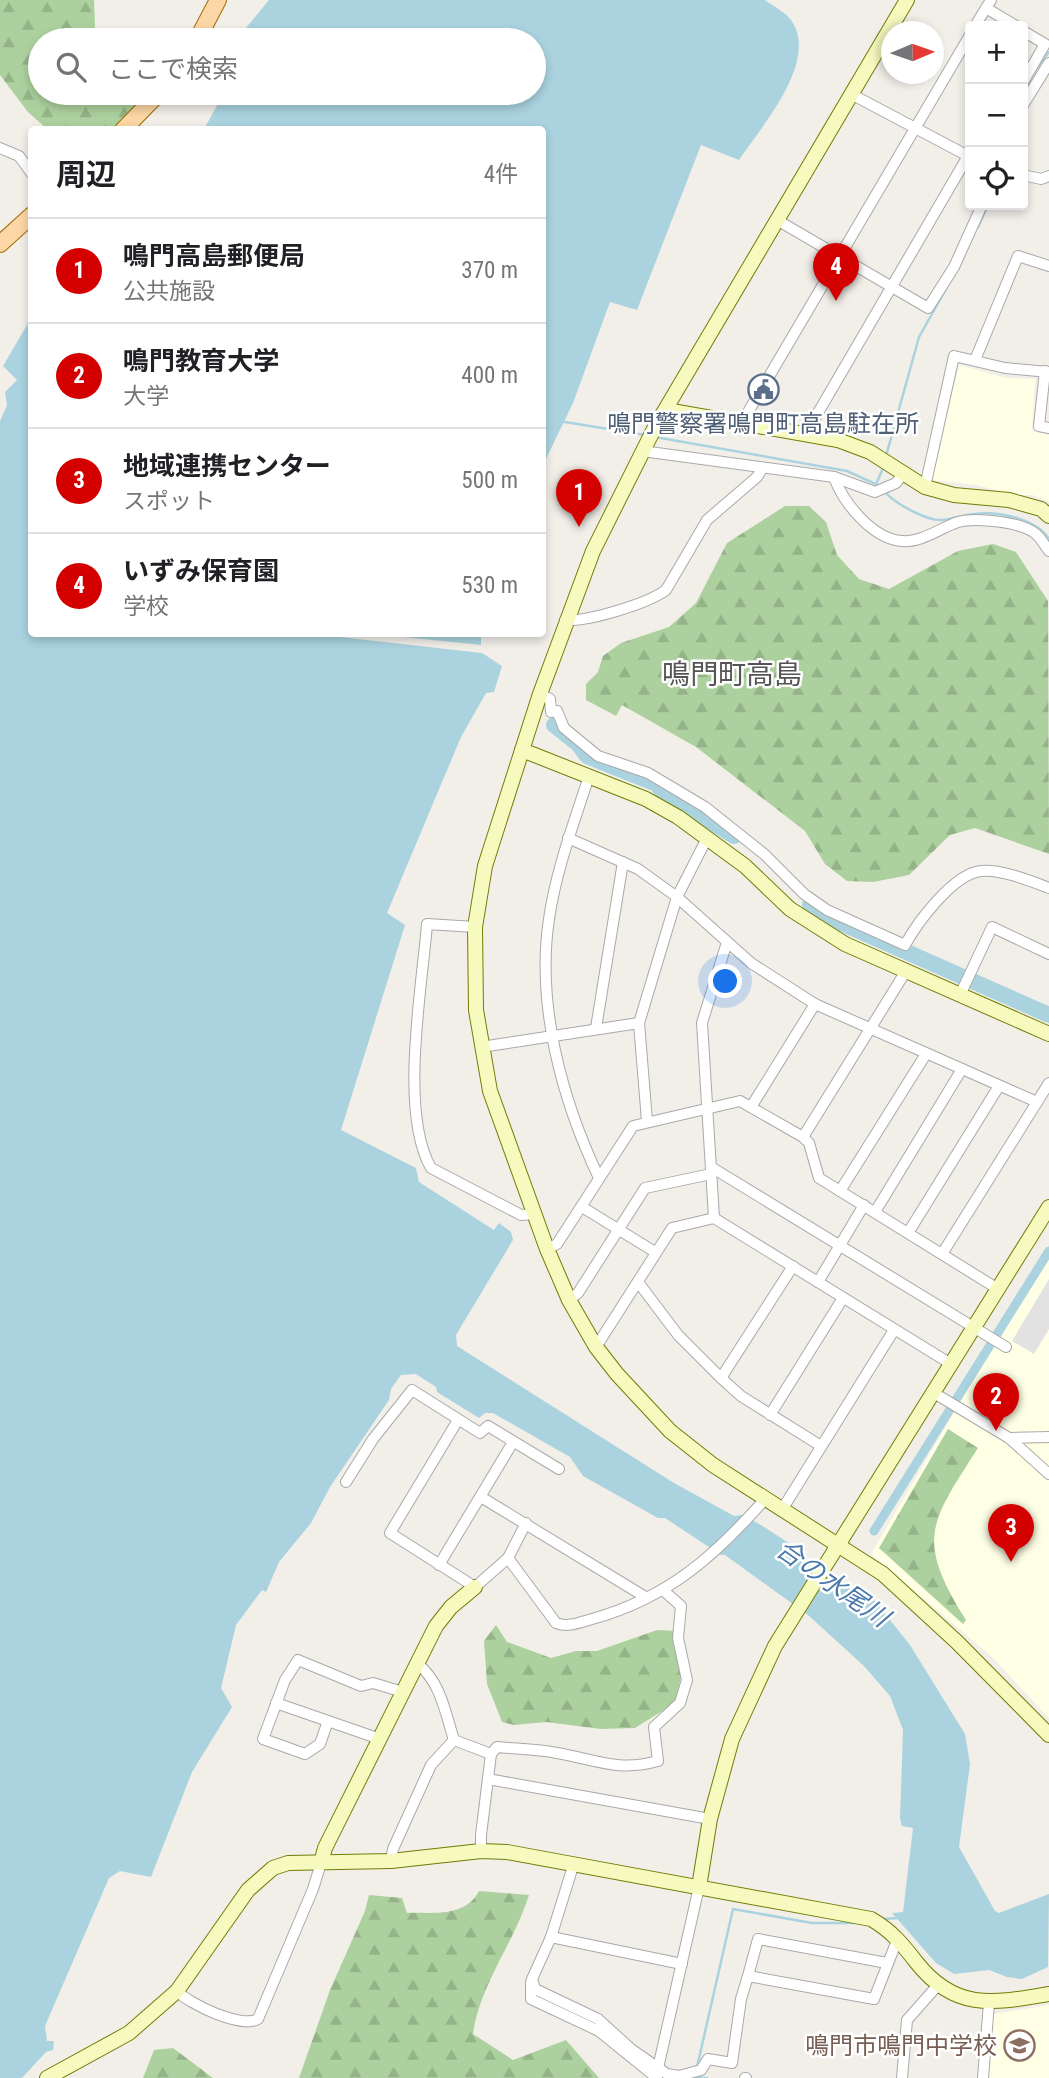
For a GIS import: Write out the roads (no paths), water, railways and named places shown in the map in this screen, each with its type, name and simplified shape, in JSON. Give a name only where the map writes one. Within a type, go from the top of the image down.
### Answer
[{"type":"main road","points":[[203,28],[218,0]]},
{"type":"main road","points":[[127,126],[147,105]]},
{"type":"main road","points":[[0,244],[28,219]]},
{"type":"street","points":[[907,0],[655,427],[593,551],[565,620],[493,836],[475,927],[473,973],[481,1047],[490,1091],[547,1249],[569,1300],[596,1347],[643,1404],[670,1431],[713,1465],[839,1543],[883,1574],[923,1609],[1049,1735]]},
{"type":"street","points":[[978,21],[989,4],[1010,21]]},
{"type":"street","points":[[1028,34],[1045,44],[1028,73]]},
{"type":"street","points":[[741,424],[838,255],[965,43]]},
{"type":"street","points":[[1028,97],[1049,63]]},
{"type":"street","points":[[851,94],[965,155]]},
{"type":"street","points":[[0,148],[19,156],[28,168]]},
{"type":"street","points":[[805,435],[890,286],[965,164]]},
{"type":"street","points":[[1028,176],[1041,179],[1049,176]]},
{"type":"street","points":[[777,220],[928,308],[954,267],[980,210]]},
{"type":"street","points":[[975,360],[1018,256],[1049,266]]},
{"type":"street","points":[[925,487],[954,356],[1005,368],[1047,372],[1039,426],[1049,428]]},
{"type":"street","points":[[666,410],[838,440],[892,466],[925,487],[954,495],[1009,500],[1041,509],[1049,516]]},
{"type":"street","points":[[643,449],[762,469],[776,468],[834,477],[878,492],[897,484],[892,466]]},
{"type":"street","points":[[565,620],[580,621],[655,598],[666,590],[707,520],[757,477],[762,469]]},
{"type":"street","points":[[834,477],[853,509],[879,534],[902,541],[923,537],[958,522],[986,519],[1029,529],[1037,534],[1049,551]]},
{"type":"street","points":[[539,695],[550,699],[551,712],[557,711],[565,727],[598,756],[648,773],[705,807],[764,854],[804,894],[827,910],[905,945],[919,920],[934,904],[974,873],[998,874],[1049,888]]},
{"type":"street","points":[[522,750],[646,799],[745,866],[790,909],[814,927],[906,971],[965,984],[1049,1034]]},
{"type":"street","points":[[589,776],[568,838],[549,920],[545,959],[552,1035],[571,1104],[599,1178]]},
{"type":"street","points":[[568,838],[623,862],[677,897],[751,963],[815,1003],[1037,1102]]},
{"type":"street","points":[[647,1121],[639,1023],[677,897],[707,838]]},
{"type":"street","points":[[596,1028],[623,862]]},
{"type":"street","points":[[475,927],[427,924],[414,1074],[419,1136],[430,1168],[521,1215],[535,1214]]},
{"type":"street","points":[[965,984],[992,927],[1049,954]]},
{"type":"street","points":[[714,1218],[702,1023],[727,943]]},
{"type":"street","points":[[803,1138],[906,971]]},
{"type":"street","points":[[751,1107],[815,1003]]},
{"type":"street","points":[[481,1047],[639,1023]]},
{"type":"street","points":[[840,1191],[926,1054]]},
{"type":"street","points":[[875,1212],[962,1069]]},
{"type":"street","points":[[942,1254],[1049,1083]]},
{"type":"street","points":[[908,1233],[999,1086]]},
{"type":"street","points":[[547,1249],[557,1244],[633,1126],[740,1101],[809,1143],[818,1178],[998,1289]]},
{"type":"street","points":[[569,1300],[579,1293],[645,1188],[711,1171],[840,1244],[1003,1345]]},
{"type":"street","points":[[818,1282],[864,1205]]},
{"type":"street","points":[[582,1207],[655,1252]]},
{"type":"street","points":[[657,2073],[699,1887],[710,1819],[732,1739],[749,1697],[796,1610],[951,1364],[979,1330],[998,1289],[1049,1207]]},
{"type":"street","points":[[596,1347],[672,1228],[714,1218],[951,1364]]},
{"type":"street","points":[[721,1378],[793,1266]]},
{"type":"street","points":[[638,1282],[678,1335],[721,1378],[770,1415],[821,1447]]},
{"type":"street","points":[[770,1415],[844,1298]]},
{"type":"street","points":[[783,1508],[894,1330]]},
{"type":"street","points":[[346,1482],[373,1439],[409,1391],[480,1433],[488,1426],[559,1469]]},
{"type":"street","points":[[934,1393],[1009,1438],[1049,1474]]},
{"type":"street","points":[[458,1420],[390,1533],[475,1587]]},
{"type":"street","points":[[1009,1438],[1049,1437]]},
{"type":"street","points":[[439,1565],[513,1442]]},
{"type":"street","points":[[481,1497],[647,1598]]},
{"type":"street","points":[[508,1558],[561,1625],[618,1612],[664,1591],[713,1552],[766,1498]]},
{"type":"street","points":[[177,1991],[192,2005],[245,2022],[258,2019],[313,1889],[321,1863],[436,1626],[451,1607],[508,1558],[526,1523]]},
{"type":"street","points":[[481,1851],[491,1754],[497,1747],[554,1752],[616,1767],[645,1767],[658,1761],[654,1727],[680,1703],[687,1680],[678,1637],[681,1606],[664,1591]]},
{"type":"street","points":[[328,1721],[320,1744],[305,1754],[263,1740],[276,1703],[298,1660],[361,1686],[373,1683],[403,1692]]},
{"type":"street","points":[[418,1664],[432,1679],[440,1694],[454,1740]]},
{"type":"street","points":[[276,1703],[380,1739]]},
{"type":"street","points":[[454,1740],[491,1754]]},
{"type":"street","points":[[391,1861],[393,1849],[431,1765],[454,1740]]},
{"type":"street","points":[[488,1779],[710,1819]]},
{"type":"street","points":[[47,2078],[129,2033],[177,1991],[258,1878],[273,1868],[288,1863],[391,1861],[481,1851],[507,1852],[574,1863],[871,1919],[898,1938],[938,1985],[953,1994],[989,2003],[1049,1994]]},
{"type":"street","points":[[574,1863],[551,1937],[532,1979],[535,1989],[598,2019],[657,2073],[679,2076],[701,2070],[708,2059],[732,2063],[741,1999],[758,1940],[887,1963]]},
{"type":"street","points":[[551,1937],[682,1964]]},
{"type":"street","points":[[748,1976],[874,1999],[898,1938]]},
{"type":"street","points":[[902,2078],[907,2020],[938,1985]]},
{"type":"street","points":[[983,2078],[989,2003]]},
{"type":"water","points":[[269,0],[765,0],[791,20],[798,36],[798,55],[784,93],[739,160],[701,145],[637,310],[610,302],[573,403],[546,459],[546,126],[206,126],[217,105],[546,105],[546,28],[246,28]]},
{"type":"water","name":"合の水尾川","points":[[28,323],[28,637],[340,637],[482,653],[502,666],[494,692],[486,693],[461,737],[387,913],[405,925],[341,1130],[416,1168],[419,1182],[494,1230],[499,1223],[511,1232],[513,1240],[456,1335],[457,1346],[674,1483],[734,1516],[742,1515],[761,1525],[801,1551],[810,1562],[874,1600],[910,1645],[965,1734],[970,1764],[959,1847],[995,1911],[999,1913],[1049,1894],[1048,1967],[1022,1979],[989,1970],[954,1974],[936,1963],[892,1913],[903,1912],[913,1828],[902,1826],[900,1819],[903,1730],[890,1696],[864,1666],[808,1615],[725,1555],[665,1518],[658,1518],[583,1476],[570,1457],[493,1413],[485,1413],[479,1418],[437,1392],[436,1387],[416,1374],[401,1375],[391,1389],[389,1400],[330,1487],[311,1523],[279,1562],[266,1592],[262,1590],[236,1625],[221,1688],[232,1707],[192,1772],[151,1877],[120,1871],[109,1878],[45,2026],[47,2041],[54,2041],[53,2050],[46,2052],[22,2078],[0,2078],[0,421],[7,405],[5,392],[17,380],[3,366]]},
{"type":"water","points":[[403,637],[481,637],[481,645]]},
{"type":"waterway","points":[[1036,69],[1049,52]]},
{"type":"waterway","points":[[978,227],[986,210]]},
{"type":"waterway","points":[[886,456],[919,337],[946,289]]},
{"type":"waterway","points":[[559,421],[645,435]]},
{"type":"waterway","points":[[655,437],[847,471],[880,486]]},
{"type":"waterway","points":[[877,482],[884,466]]},
{"type":"waterway","points":[[884,491],[903,506],[928,518],[942,520],[974,514],[1005,515],[1035,526],[1049,539]]},
{"type":"waterway","points":[[554,725],[578,744],[587,756],[657,784],[662,791],[734,836]]},
{"type":"waterway","points":[[810,905],[832,919],[1049,1015]]},
{"type":"waterway","points":[[874,1531],[1049,1251]]},
{"type":"waterway","points":[[697,2067],[733,1909],[812,1923],[853,1923]]},
{"type":"waterway","points":[[884,1919],[898,1918]]},
{"type":"waterway","points":[[692,2077],[707,2078]]},
{"type":"place","name":"いずみ保育園","points":[[836,301]]},
{"type":"place","name":"鳴門警察署鳴門町高島駐在所","points":[[763,390]]},
{"type":"place","name":"鳴門高島郵便局","points":[[579,527]]},
{"type":"place","name":"鳴門教育大学","points":[[996,1431]]},
{"type":"place","name":"地域連携センター","points":[[1011,1562]]},
{"type":"place","name":"鳴門市鳴門中学校","points":[[1020,2046]]},
{"type":"district","name":"鳴門町高島","points":[[732,674]]}]
